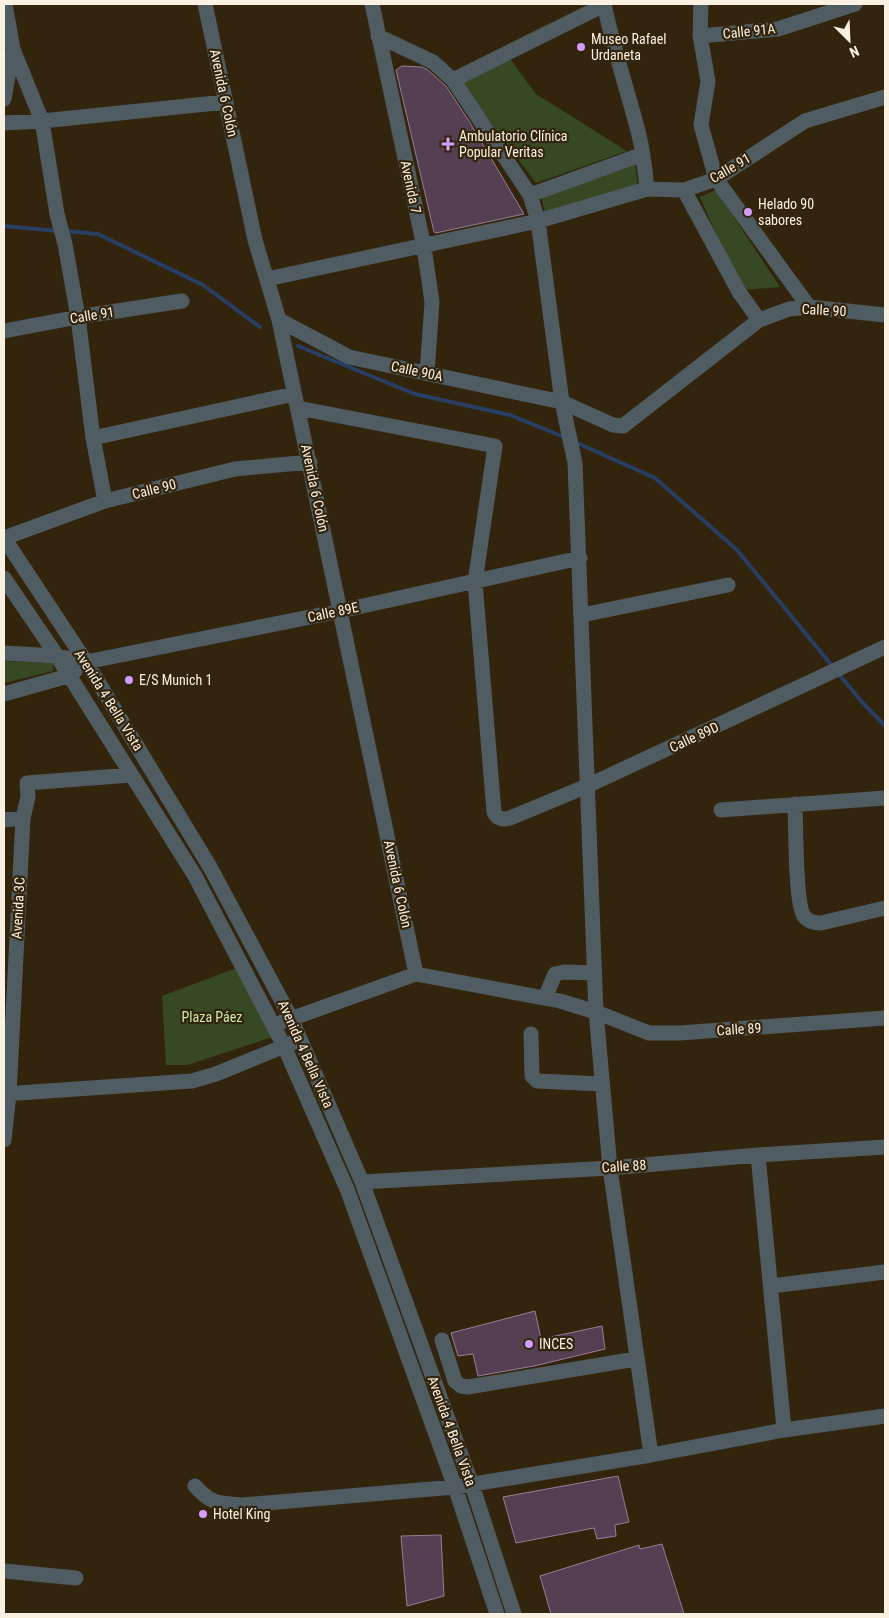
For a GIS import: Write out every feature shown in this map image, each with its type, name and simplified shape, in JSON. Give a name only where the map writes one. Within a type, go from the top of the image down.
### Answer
[{"type":"street","points":[[5,4],[12,48],[42,121],[57,214],[65,244],[78,317],[93,438],[105,501]]},
{"type":"street","name":"Avenida 6 Colón","points":[[205,4],[255,240],[279,320],[310,462],[416,974]]},
{"type":"street","name":"Avenida 7","points":[[372,4],[424,246],[432,302],[427,373]]},
{"type":"street","points":[[453,80],[604,4],[609,31],[643,154],[647,189]]},
{"type":"street","points":[[701,4],[700,36],[708,81],[701,125],[716,178],[809,306]]},
{"type":"street","name":"Calle 91A","points":[[700,36],[778,29],[855,4]]},
{"type":"street","points":[[378,36],[434,62],[453,80],[530,196],[538,221],[562,402],[575,463],[594,973],[602,1084],[610,1168],[651,1455]]},
{"type":"street","points":[[4,99],[12,48]]},
{"type":"street","name":"Calle 91","points":[[267,279],[538,221],[647,189],[684,190],[716,178],[805,121],[885,98]]},
{"type":"street","points":[[4,123],[42,121],[226,102]]},
{"type":"street","points":[[530,196],[643,154]]},
{"type":"street","points":[[684,190],[739,292],[759,320]]},
{"type":"street","name":"Calle 91","points":[[4,331],[78,317],[182,301]]},
{"type":"street","name":"Calle 90","points":[[740,335],[759,320],[789,309],[809,306],[885,315]]},
{"type":"street","name":"Calle 90A","points":[[279,320],[349,357],[562,402],[613,425],[623,426],[740,335]]},
{"type":"street","points":[[93,438],[296,401],[495,446],[475,582]]},
{"type":"street","name":"Calle 90","points":[[4,538],[105,501],[235,469],[310,462]]},
{"type":"street","name":"Avenida 4 Bella Vista","points":[[4,538],[86,662],[210,867],[291,1018],[362,1182],[472,1485],[514,1614]]},
{"type":"street","name":"Calle 89E","points":[[86,662],[340,611],[580,558]]},
{"type":"street","name":"Avenida 4 Bella Vista","points":[[4,578],[57,656],[195,876],[284,1046],[347,1189],[455,1487],[496,1614]]},
{"type":"street","name":"Calle 89D","points":[[475,582],[494,812],[505,820],[587,786],[885,647]]},
{"type":"street","points":[[582,615],[728,585]]},
{"type":"street","points":[[4,653],[57,656],[86,662]]},
{"type":"street","points":[[4,694],[68,676],[86,662]]},
{"type":"street","name":"Avenida 3C","points":[[4,1140],[23,818],[28,796],[27,783],[131,774]]},
{"type":"street","points":[[721,810],[885,798]]},
{"type":"street","points":[[795,804],[799,902],[805,918],[812,922],[821,923],[885,908]]},
{"type":"street","points":[[4,820],[23,818]]},
{"type":"street","points":[[545,998],[555,974],[564,972],[594,973]]},
{"type":"street","points":[[274,1025],[416,974]]},
{"type":"street","name":"Calle 89","points":[[416,974],[545,998],[596,1012],[649,1034],[885,1018]]},
{"type":"street","points":[[530,1034],[532,1076],[537,1081],[602,1084]]},
{"type":"street","points":[[6,1094],[192,1081],[216,1074],[300,1040]]},
{"type":"street","name":"Calle 88","points":[[362,1182],[610,1168],[758,1155],[885,1147]]},
{"type":"street","points":[[758,1155],[784,1430]]},
{"type":"street","points":[[771,1286],[885,1272]]},
{"type":"street","points":[[442,1340],[455,1380],[461,1386],[468,1387],[636,1359]]},
{"type":"street","points":[[195,1486],[214,1502],[243,1504],[455,1487],[651,1455],[784,1430],[885,1416]]},
{"type":"street","points":[[4,1571],[76,1578]]},
{"type":"green space","points":[[510,59],[536,94],[627,151],[536,183],[460,82]]},
{"type":"green space","points":[[635,164],[638,185],[545,214],[542,198]]},
{"type":"green space","points":[[716,190],[780,287],[741,290],[700,197]]},
{"type":"green space","points":[[4,661],[53,663],[53,671],[4,683]]},
{"type":"green space","name":"Plaza Páez","points":[[242,966],[273,1037],[187,1065],[166,1065],[162,996]]},
{"type":"building","name":"Ambulatorio Clínica Popular Veritas","points":[[402,66],[422,67],[446,86],[524,214],[434,232],[396,70]]},
{"type":"building","name":"INCES","points":[[535,1311],[541,1339],[602,1326],[605,1349],[534,1366],[478,1376],[473,1354],[458,1356],[451,1333]]},
{"type":"building","points":[[618,1476],[629,1522],[615,1525],[616,1536],[597,1539],[594,1528],[516,1543],[503,1497]]},
{"type":"building","points":[[441,1535],[444,1596],[407,1606],[401,1536]]},
{"type":"building","points":[[662,1544],[684,1614],[551,1614],[540,1576],[639,1545],[640,1549]]},
{"type":"waterway","points":[[4,226],[58,231]]},
{"type":"waterway","points":[[65,231],[98,234],[203,285],[260,327]]},
{"type":"waterway","points":[[298,346],[415,394],[510,415],[564,437]]},
{"type":"waterway","points":[[575,442],[655,478],[737,550],[833,667]]},
{"type":"waterway","points":[[838,673],[885,726]]},
{"type":"place","name":"Museo Rafael Urdaneta","points":[[581,47]]},
{"type":"place","name":"Ambulatorio Clínica Popular Veritas","points":[[448,144]]},
{"type":"place","name":"Helado 90 sabores","points":[[748,212]]},
{"type":"place","name":"E/S Munich 1","points":[[129,680]]},
{"type":"place","name":"INCES","points":[[529,1344]]},
{"type":"place","name":"Hotel King","points":[[203,1514]]}]
